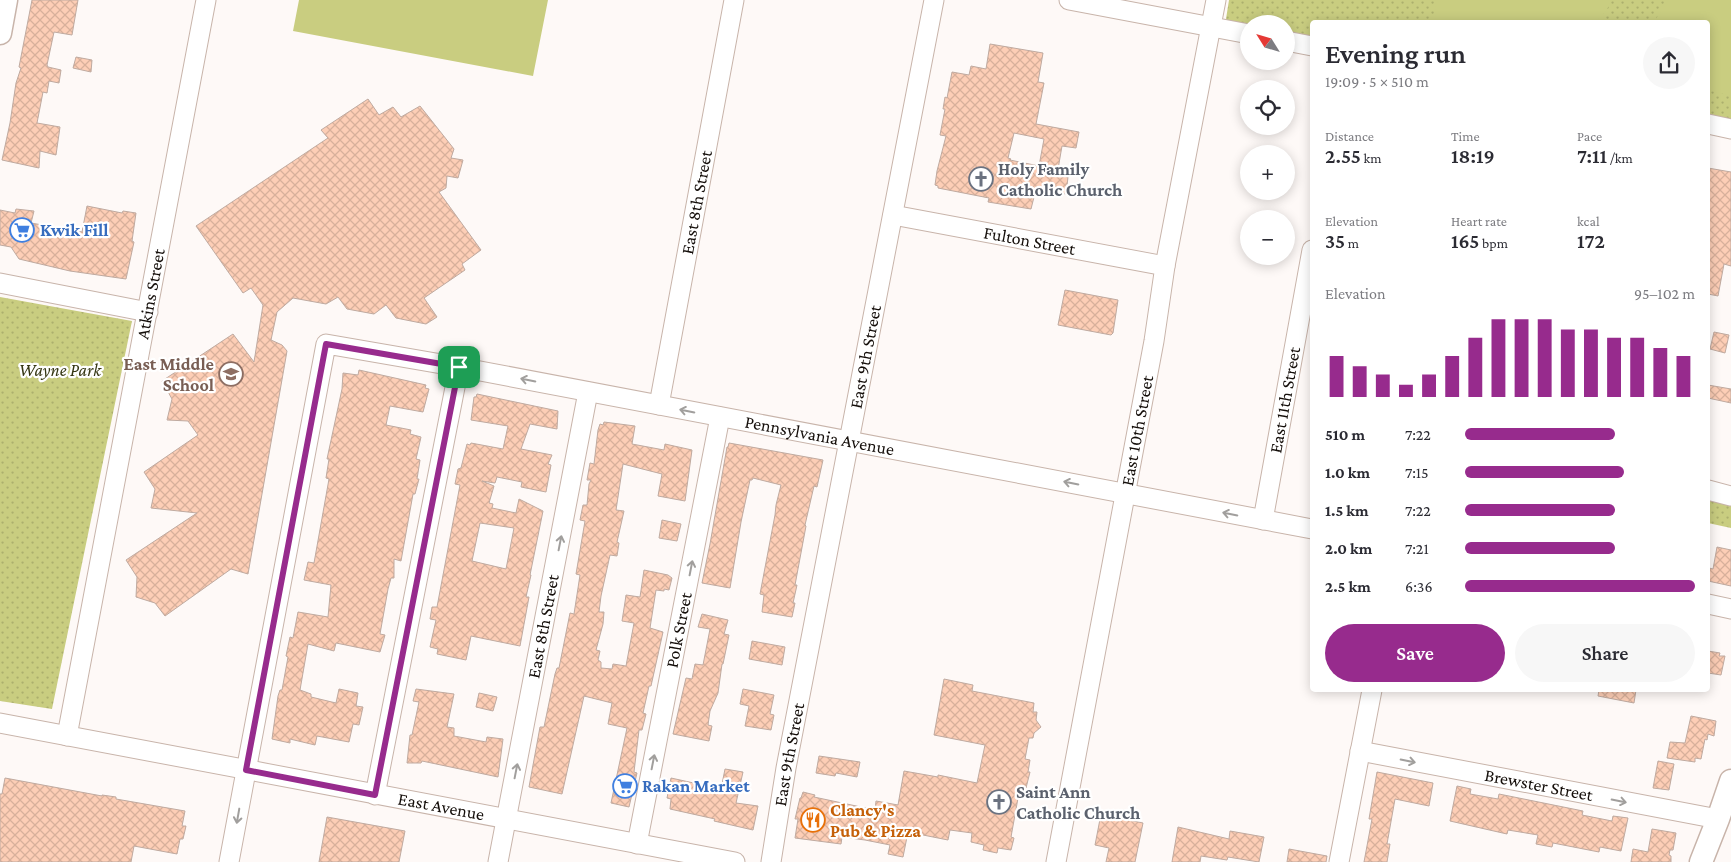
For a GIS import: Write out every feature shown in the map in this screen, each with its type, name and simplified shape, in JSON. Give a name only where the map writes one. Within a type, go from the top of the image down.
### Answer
[{"type":"main road","points":[[0,33],[6,0]]},
{"type":"main road","points":[[1701,862],[1731,782]]},
{"type":"street","name":"Atkins Street","points":[[67,736],[206,0]]},
{"type":"street","name":"East 8th Street","points":[[659,405],[734,0]]},
{"type":"street","name":"East 9th Street","points":[[771,862],[786,768],[934,0]]},
{"type":"street","points":[[1069,0],[1240,32]]},
{"type":"street","name":"East 10th Street","points":[[1056,862],[1154,341],[1165,266],[1216,0]]},
{"type":"street","points":[[1295,43],[1310,46]]},
{"type":"street","points":[[1710,124],[1731,129]]},
{"type":"street","name":"Fulton Street","points":[[893,215],[1165,266]]},
{"type":"street","name":"East 11th Street","points":[[1263,520],[1310,261]]},
{"type":"street","points":[[0,284],[148,312]]},
{"type":"street","name":"Pennsylvania Avenue","points":[[246,770],[326,344],[459,367],[1310,529]]},
{"type":"street","points":[[375,795],[459,367]]},
{"type":"street","name":"East 8th Street","points":[[498,862],[588,392]]},
{"type":"street","name":"Polk Street","points":[[637,844],[720,417]]},
{"type":"street","points":[[1710,491],[1731,496]]},
{"type":"street","points":[[1710,604],[1731,609]]},
{"type":"street","points":[[1339,862],[1372,692]]},
{"type":"street","name":"East Avenue","points":[[0,723],[735,862]]},
{"type":"street","name":"Brewster Street","points":[[1360,751],[1718,820]]},
{"type":"street","points":[[229,862],[246,770]]},
{"type":"green space","points":[[299,0],[548,0],[533,76],[293,31]]},
{"type":"green space","points":[[1229,0],[1731,0],[1731,120],[1710,115],[1710,20],[1310,20],[1310,40],[1295,37],[1295,15],[1240,15],[1240,25],[1228,22],[1226,19]]},
{"type":"green space","points":[[1435,0],[1612,0],[1598,20],[1436,20]]},
{"type":"green space","points":[[1668,0],[1731,0],[1731,96],[1710,91],[1710,20],[1655,20]]},
{"type":"green space","name":"Wayne Park","points":[[0,297],[132,321],[52,709],[0,701]]},
{"type":"green space","points":[[1710,501],[1731,506],[1731,528],[1710,523]]},
{"type":"building","points":[[32,0],[78,0],[72,35],[54,32],[47,65],[48,67],[61,70],[59,83],[49,81],[47,93],[43,92],[37,123],[60,127],[56,155],[40,151],[39,168],[2,160],[16,83],[21,68],[19,67]]},
{"type":"building","points":[[990,44],[1043,53],[1038,82],[1044,83],[1036,124],[1079,132],[1076,148],[1062,146],[1057,175],[1068,177],[1066,194],[1036,189],[1031,209],[988,202],[989,198],[938,188],[935,185],[946,136],[940,135],[945,109],[943,109],[945,97],[947,98],[952,72],[969,75],[971,66],[986,69]],"holes":[[[1014,133],[1044,139],[1039,166],[1008,158]]]},
{"type":"building","points":[[76,57],[92,60],[91,72],[73,68]]},
{"type":"building","points":[[368,99],[379,115],[393,107],[401,117],[420,106],[454,149],[451,158],[463,160],[458,178],[447,176],[446,188],[439,192],[481,250],[462,264],[465,270],[424,298],[437,317],[426,324],[396,318],[386,305],[374,314],[347,309],[338,297],[326,304],[293,298],[277,312],[271,340],[282,345],[287,351],[248,574],[231,569],[165,616],[155,603],[136,597],[137,577],[126,560],[197,513],[151,508],[155,489],[144,472],[198,435],[188,421],[167,420],[172,399],[162,381],[233,334],[254,362],[263,305],[251,288],[243,293],[196,226],[328,138],[321,130]]},
{"type":"building","points":[[1710,168],[1731,172],[1731,266],[1724,264],[1718,296],[1710,294]]},
{"type":"building","points":[[87,206],[122,213],[123,211],[136,213],[132,241],[134,242],[126,279],[70,271],[19,259],[11,247],[0,245],[0,210],[15,213],[16,209],[34,211],[31,223],[82,232]]},
{"type":"building","points":[[1065,290],[1118,300],[1113,333],[1111,335],[1058,325]]},
{"type":"building","points":[[1714,332],[1729,335],[1725,353],[1710,349]]},
{"type":"building","points":[[359,370],[426,385],[425,388],[429,389],[423,412],[390,406],[386,425],[411,430],[410,434],[421,437],[416,459],[420,460],[417,479],[419,479],[415,494],[413,494],[401,561],[394,559],[394,578],[391,578],[388,589],[380,634],[385,635],[380,652],[336,643],[334,651],[308,644],[300,690],[311,694],[311,697],[336,703],[339,689],[358,693],[356,706],[363,707],[359,725],[353,724],[349,742],[317,736],[315,745],[290,739],[290,743],[272,739],[278,696],[280,690],[282,690],[288,657],[286,656],[290,637],[293,638],[298,612],[328,617],[331,585],[304,580],[308,562],[314,563],[329,479],[326,478],[329,459],[327,459],[342,389],[343,373],[358,375]]},
{"type":"building","points":[[1710,385],[1731,389],[1731,403],[1710,398]]},
{"type":"building","points":[[477,394],[558,411],[557,429],[530,424],[521,449],[552,455],[548,464],[551,465],[546,492],[521,487],[522,482],[497,477],[495,483],[482,481],[494,486],[489,503],[493,504],[492,508],[516,513],[519,499],[543,511],[526,597],[529,597],[520,646],[471,636],[466,660],[437,654],[438,649],[430,647],[436,620],[430,619],[432,607],[437,607],[460,485],[455,484],[467,444],[470,445],[471,443],[503,449],[508,426],[471,420],[474,397]],"holes":[[[480,523],[514,528],[506,569],[472,561]]]},
{"type":"building","points":[[604,422],[635,426],[632,444],[664,450],[665,444],[692,450],[685,501],[658,496],[662,474],[623,464],[616,510],[624,511],[617,542],[619,543],[617,556],[610,555],[599,612],[604,612],[596,650],[600,651],[598,660],[601,662],[601,668],[612,669],[613,664],[626,666],[634,623],[622,621],[626,595],[640,597],[644,570],[668,575],[672,578],[669,590],[656,590],[650,628],[663,632],[643,713],[646,714],[642,730],[639,730],[634,772],[637,773],[629,807],[611,803],[627,728],[608,724],[612,703],[584,696],[562,794],[529,787],[540,727],[544,727],[555,674],[557,668],[559,668],[570,613],[574,614],[580,575],[576,574],[585,521],[580,520],[583,505],[587,505],[591,480],[587,480],[590,463],[594,464],[598,430],[600,424],[603,425]]},
{"type":"building","points":[[729,443],[823,460],[817,487],[814,486],[805,525],[795,585],[797,585],[792,617],[762,612],[764,595],[760,594],[781,485],[753,478],[750,480],[730,588],[702,583]]},
{"type":"building","points":[[662,520],[681,524],[677,541],[659,538]]},
{"type":"building","points":[[1717,547],[1731,550],[1731,586],[1710,581],[1710,568],[1713,569]]},
{"type":"building","points":[[702,614],[728,620],[724,634],[729,635],[718,693],[710,711],[708,725],[712,726],[709,741],[673,734],[686,678],[692,679],[695,664],[703,665],[710,629],[698,627]]},
{"type":"building","points":[[752,641],[785,647],[782,665],[749,659]]},
{"type":"building","points":[[1710,651],[1720,653],[1719,656],[1725,656],[1721,675],[1710,673]]},
{"type":"building","points":[[944,679],[973,685],[972,691],[1034,703],[1033,712],[1037,712],[1036,720],[1041,727],[1034,733],[1033,738],[1029,738],[1025,759],[1030,760],[1028,772],[1030,772],[1026,788],[1020,787],[1011,837],[1014,838],[1011,850],[998,848],[997,853],[983,850],[984,845],[971,842],[972,833],[950,830],[948,840],[908,832],[903,857],[888,854],[890,845],[865,840],[842,837],[841,844],[795,838],[798,819],[795,819],[803,792],[815,795],[814,797],[875,810],[876,801],[898,805],[904,771],[938,777],[938,775],[977,783],[985,745],[934,735]]},
{"type":"building","points":[[416,689],[454,694],[447,727],[454,728],[454,736],[486,742],[487,737],[503,739],[498,777],[422,761],[421,763],[407,763],[410,735],[412,735],[419,702],[413,701]]},
{"type":"building","points":[[743,689],[774,695],[770,714],[774,715],[771,730],[745,726],[749,706],[740,704]]},
{"type":"building","points":[[1599,692],[1636,692],[1634,703],[1598,696]]},
{"type":"building","points":[[479,693],[497,697],[493,711],[476,707]]},
{"type":"building","points":[[1691,716],[1716,721],[1714,736],[1708,734],[1707,740],[1705,739],[1701,759],[1695,758],[1695,762],[1667,758],[1670,742],[1685,743]]},
{"type":"building","points":[[819,756],[860,762],[857,777],[836,773],[835,776],[816,773]]},
{"type":"building","points":[[1658,761],[1674,764],[1669,790],[1653,788]]},
{"type":"building","points":[[725,769],[743,772],[736,803],[758,806],[753,830],[670,809],[671,799],[667,798],[671,778],[721,789]]},
{"type":"building","points":[[1377,772],[1433,783],[1429,806],[1395,799],[1387,844],[1390,844],[1387,862],[1364,862],[1372,819],[1369,819]]},
{"type":"building","points":[[5,778],[185,811],[182,826],[186,826],[183,839],[180,839],[177,854],[134,846],[131,862],[0,862],[0,794],[2,794]]},
{"type":"building","points":[[1457,786],[1471,789],[1470,794],[1498,799],[1499,794],[1583,811],[1582,815],[1612,821],[1613,816],[1628,818],[1621,851],[1600,847],[1599,852],[1553,843],[1552,847],[1536,844],[1538,835],[1508,830],[1507,834],[1450,821]]},
{"type":"building","points":[[1101,814],[1143,823],[1135,862],[1106,862],[1109,848],[1095,845]]},
{"type":"building","points":[[327,817],[405,831],[399,862],[319,862]]},
{"type":"building","points":[[1178,827],[1229,839],[1230,831],[1264,837],[1259,862],[1228,857],[1227,860],[1201,856],[1200,862],[1172,862]]},
{"type":"building","points":[[1652,829],[1676,833],[1673,850],[1670,850],[1669,855],[1671,856],[1671,862],[1631,862],[1633,849],[1648,852]]},
{"type":"building","points":[[1289,849],[1327,856],[1326,862],[1287,862]]},
{"type":"place","name":"Holy Family Catholic Church","points":[[981,179]]},
{"type":"place","name":"Kwik Fill","points":[[22,230]]},
{"type":"place","name":"East Middle School","points":[[231,374]]},
{"type":"place","name":"Rakan Market","points":[[625,786]]},
{"type":"place","name":"Saint Ann Catholic Church","points":[[999,802]]},
{"type":"place","name":"Clancy's Pub & Pizza","points":[[813,820]]},
{"type":"route","points":[[326,344],[459,367],[375,795],[246,770],[326,344]]}]
